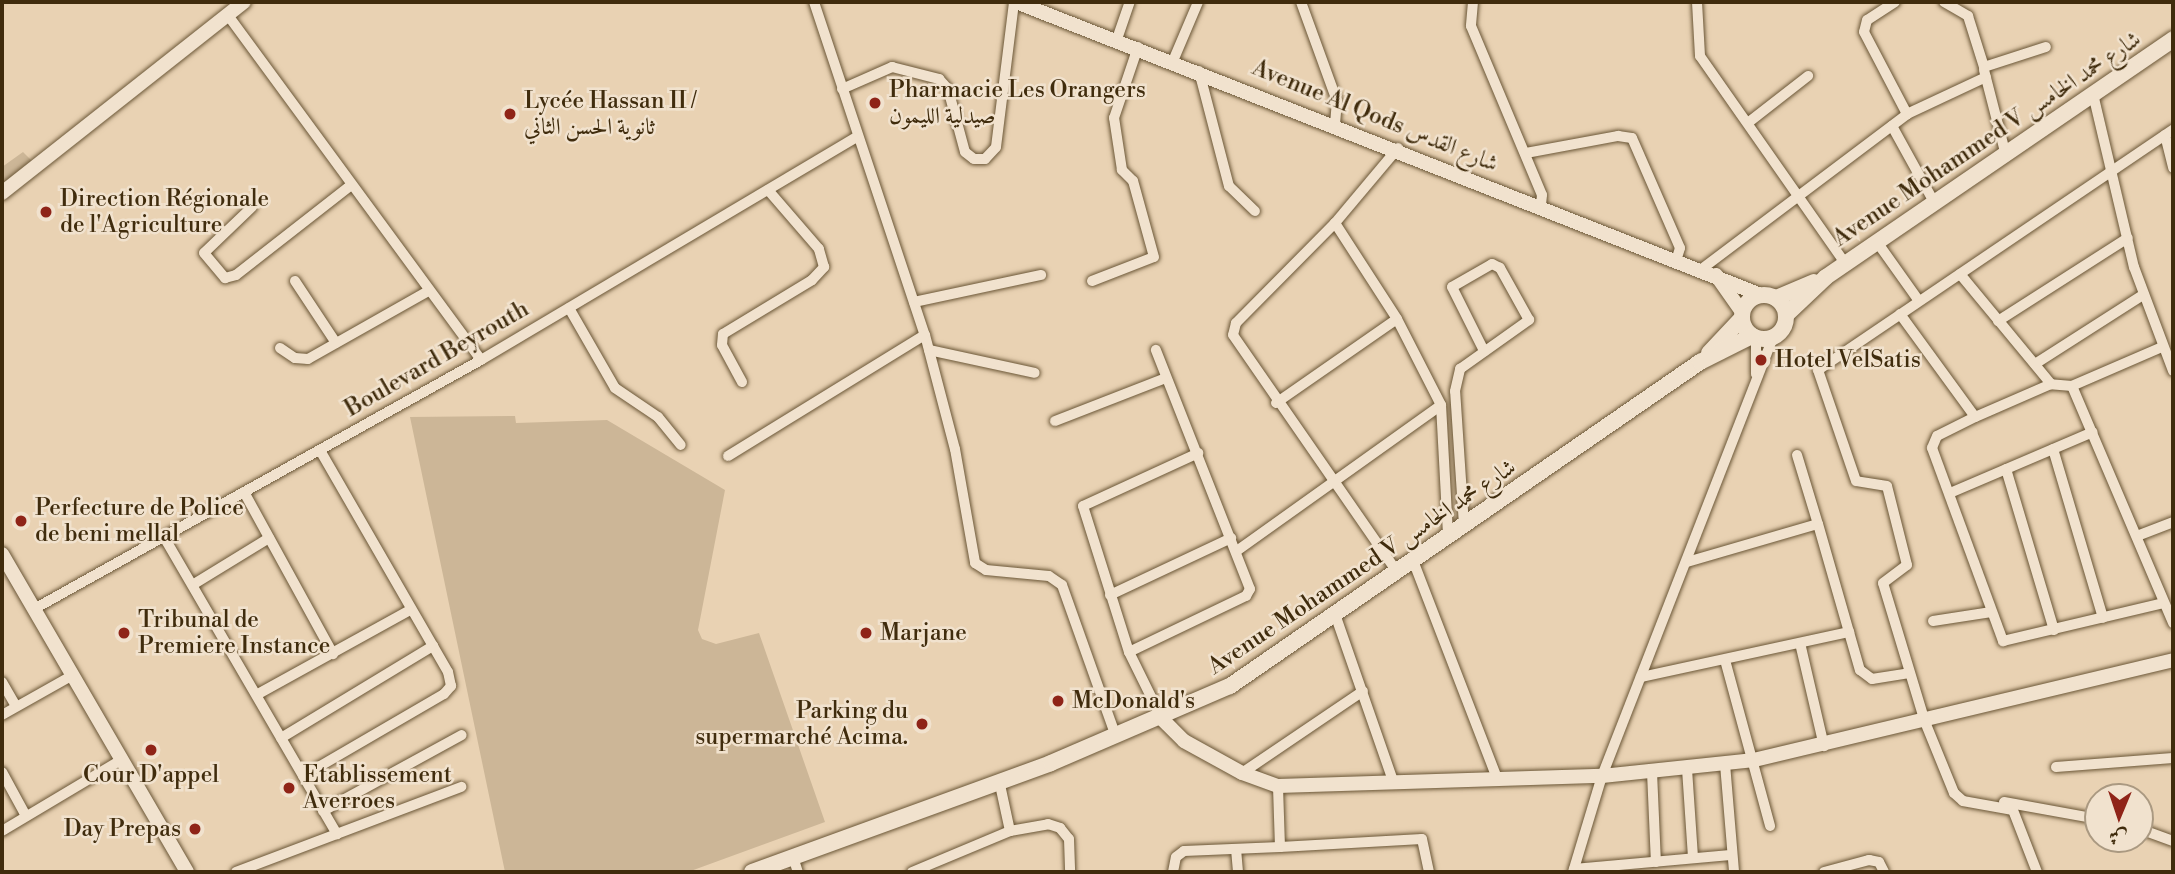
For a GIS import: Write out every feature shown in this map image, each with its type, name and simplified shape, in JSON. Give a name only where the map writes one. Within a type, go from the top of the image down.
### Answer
[{"type":"main road","name":"Avenue Mohammed V شارع محمد الخامس","points":[[1786,315],[1826,277],[2173,39]]},
{"type":"main road","name":"Avenue Mohammed V شارع محمد الخامس","points":[[1769,297],[1826,277]]},
{"type":"main road","points":[[1769,297],[1786,315],[1783,329],[1773,338],[1754,337],[1742,315],[1749,300],[1769,297]]},
{"type":"main road","name":"Avenue Mohammed V شارع محمد الخامس","points":[[1700,362],[1742,315]]},
{"type":"main road","name":"Avenue Mohammed V شارع محمد الخامس","points":[[752,872],[796,865],[999,780],[1162,719],[1244,679],[1414,562],[1448,534],[1700,362],[1754,337]]},
{"type":"street","points":[[2,193],[244,2]]},
{"type":"street","points":[[814,2],[856,137],[925,335],[955,449],[975,563],[986,570],[1049,576],[1062,585],[1116,737]]},
{"type":"street","points":[[842,89],[892,67],[939,79],[948,89],[965,152],[974,159],[985,159],[996,147],[1015,2]]},
{"type":"street","name":"Avenue Al Qods شارع القدس","points":[[1015,2],[1042,7],[1117,39],[1677,258],[1769,297]]},
{"type":"street","points":[[1117,39],[1130,2]]},
{"type":"street","points":[[1173,61],[1198,2]]},
{"type":"street","points":[[1301,2],[1337,101],[1335,124]]},
{"type":"street","points":[[1473,2],[1471,26],[1526,153],[1542,195],[1541,205]]},
{"type":"street","points":[[1697,2],[1700,56],[1749,121],[1845,264]]},
{"type":"street","points":[[1895,2],[1867,20],[1864,32],[1907,114]]},
{"type":"street","points":[[1944,2],[1968,16],[2005,152]]},
{"type":"street","points":[[227,14],[350,186],[481,360]]},
{"type":"street","points":[[1092,281],[1154,257],[1133,181],[1122,170],[1114,117],[1138,47]]},
{"type":"street","points":[[1742,315],[1709,271],[1799,196],[1907,114],[1985,72],[2046,47]]},
{"type":"street","points":[[1199,71],[1229,186],[1255,211]]},
{"type":"street","points":[[1749,121],[1808,76]]},
{"type":"street","points":[[2093,94],[2110,173],[2143,295],[2173,371]]},
{"type":"street","points":[[1892,126],[1934,202]]},
{"type":"street","points":[[2037,872],[2013,810],[1963,801],[1954,793],[1908,673],[1883,583],[1907,565],[1887,486],[1856,481],[1818,370],[2169,132],[2173,168]]},
{"type":"street","points":[[1526,153],[1618,136],[1632,138],[1680,248],[1677,258]]},
{"type":"street","name":"Boulevard Beyrouth","points":[[34,609],[481,360],[856,137]]},
{"type":"street","points":[[1398,148],[1335,223],[1233,329],[1236,344],[1332,484],[1398,573]]},
{"type":"street","points":[[252,207],[206,248],[205,258],[225,278],[236,275],[350,186]]},
{"type":"street","points":[[742,382],[722,345],[723,334],[813,280],[824,267],[819,249],[768,190]]},
{"type":"street","points":[[1335,223],[1397,319],[1441,405],[1448,534]]},
{"type":"street","points":[[1998,321],[2128,238]]},
{"type":"street","points":[[1877,242],[1919,301]]},
{"type":"street","points":[[1464,525],[1456,383],[1464,363],[1484,351],[1529,320],[1500,268],[1492,264],[1456,283],[1452,293],[1484,351]]},
{"type":"street","points":[[1960,274],[2051,384]]},
{"type":"street","points":[[914,302],[1041,275]]},
{"type":"street","points":[[295,281],[336,343]]},
{"type":"street","points":[[281,348],[303,360],[429,290]]},
{"type":"street","points":[[2035,364],[2143,295]]},
{"type":"street","points":[[569,307],[615,388],[658,417],[681,445]]},
{"type":"street","points":[[1900,314],[1975,417]]},
{"type":"street","points":[[1276,403],[1397,319]]},
{"type":"street","points":[[728,456],[925,335]]},
{"type":"street","points":[[1754,337],[1756,380]]},
{"type":"street","points":[[1730,855],[1656,862],[1644,867],[1573,871],[1602,776],[1773,338]]},
{"type":"street","points":[[2162,346],[2072,386],[2051,384],[1975,417],[1933,442],[2003,641],[2164,603]]},
{"type":"street","points":[[929,350],[1035,373]]},
{"type":"street","points":[[1129,652],[1246,596],[1250,585],[1156,350]]},
{"type":"street","points":[[1055,421],[1166,378]]},
{"type":"street","points":[[2072,386],[2173,623]]},
{"type":"street","points":[[1238,550],[1441,405]]},
{"type":"street","points":[[1950,493],[2093,432]]},
{"type":"street","points":[[2053,449],[2103,618]]},
{"type":"street","points":[[303,776],[446,692],[449,676],[320,450]]},
{"type":"street","points":[[1198,453],[1083,506],[1129,652],[1162,719],[1184,741],[1242,773],[1278,786],[1602,776],[1726,764],[1824,746],[2173,660]]},
{"type":"street","points":[[1797,455],[1849,632],[1865,676],[1872,679],[1908,673]]},
{"type":"street","points":[[2006,469],[2053,631]]},
{"type":"street","points":[[244,492],[333,654]]},
{"type":"street","points":[[2137,536],[2173,522]]},
{"type":"street","points":[[1687,562],[1818,524]]},
{"type":"street","points":[[164,537],[194,584],[337,834]]},
{"type":"street","points":[[194,584],[269,538]]},
{"type":"street","points":[[1110,595],[1231,538]]},
{"type":"street","points":[[2,554],[187,872]]},
{"type":"street","points":[[1414,562],[1497,778]]},
{"type":"street","points":[[258,694],[410,610]]},
{"type":"street","points":[[1933,621],[1991,612]]},
{"type":"street","points":[[1336,617],[1393,781]]},
{"type":"street","points":[[1641,677],[1849,632]]},
{"type":"street","points":[[1800,643],[1824,746]]},
{"type":"street","points":[[281,738],[433,646]]},
{"type":"street","points":[[1725,660],[1770,827]]},
{"type":"street","points":[[2,715],[73,675]]},
{"type":"street","points":[[2,682],[16,706]]},
{"type":"street","points":[[1242,773],[1363,691]]},
{"type":"street","points":[[323,811],[462,735]]},
{"type":"street","points":[[2056,767],[2173,758]]},
{"type":"street","points":[[2,831],[121,761]]},
{"type":"street","points":[[1726,764],[1730,855],[1734,872]]},
{"type":"street","points":[[1687,769],[1693,858]]},
{"type":"street","points":[[2,772],[26,816]]},
{"type":"street","points":[[1652,772],[1656,862]]},
{"type":"street","points":[[999,780],[1010,831]]},
{"type":"street","points":[[1278,786],[1280,847]]},
{"type":"street","points":[[236,872],[461,787]]},
{"type":"street","points":[[1954,793],[2084,816]]},
{"type":"street","points":[[912,872],[1010,831],[1048,824],[1060,828],[1069,839],[1070,872]]},
{"type":"street","points":[[2154,834],[2173,841]]},
{"type":"street","points":[[1173,872],[1176,857],[1184,851],[1422,839],[1429,872]]},
{"type":"street","points":[[1237,849],[1238,872]]},
{"type":"street","points":[[1824,872],[1870,860],[1879,862],[1884,872]]},
{"type":"shaded area","points":[[23,152],[37,166],[2,183],[2,167]]},
{"type":"shaded area","points":[[515,416],[516,423],[607,420],[725,490],[698,630],[702,639],[716,644],[759,633],[825,822],[688,872],[505,872],[410,417]]},
{"type":"place","name":"Pharmacie Les Orangers صيدلية الليمون","points":[[875,103]]},
{"type":"place","name":"Lycée Hassan II / ثانوية الحسن الثاني","points":[[510,114]]},
{"type":"place","name":"Direction Régionale de l'Agriculture","points":[[46,212]]},
{"type":"place","name":"Hotel VelSatis","points":[[1761,360]]},
{"type":"place","name":"Perfecture de Police de beni mellal","points":[[21,521]]},
{"type":"place","name":"Tribunal de Premiere Instance","points":[[124,633]]},
{"type":"place","name":"Marjane","points":[[866,633]]},
{"type":"place","name":"McDonald's","points":[[1058,701]]},
{"type":"place","name":"Parking du supermarché Acima.","points":[[922,724]]},
{"type":"place","name":"Cour D'appel","points":[[151,750]]},
{"type":"place","name":"Etablissement Averroes","points":[[289,788]]},
{"type":"place","name":"Day Prepas","points":[[195,829]]}]
